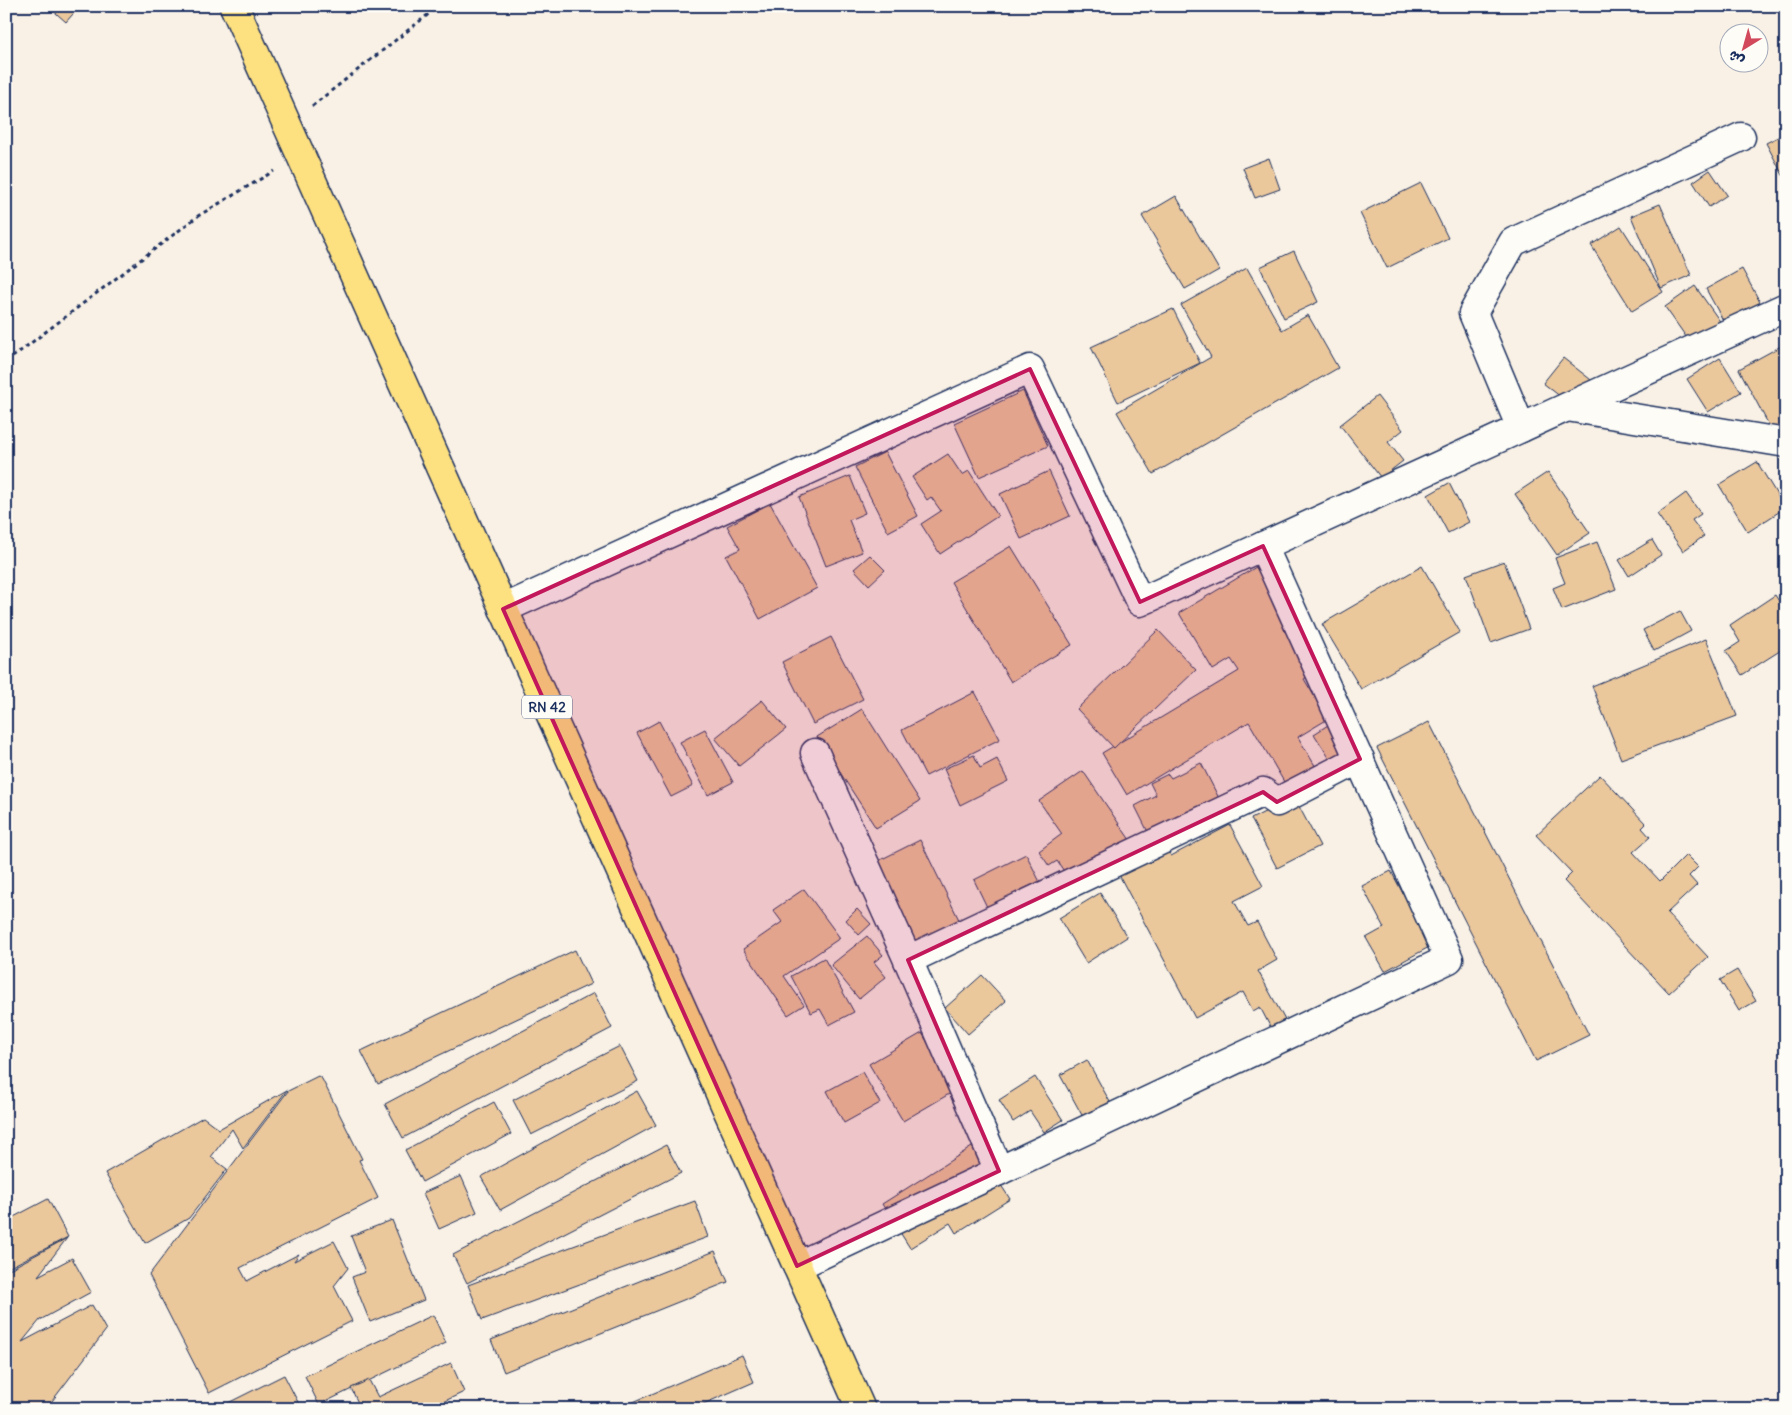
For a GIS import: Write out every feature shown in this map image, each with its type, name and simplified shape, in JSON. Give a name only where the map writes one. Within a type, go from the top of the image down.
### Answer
[{"type":"main road","name":"RN 42","points":[[234,6],[861,1409]]},
{"type":"street","points":[[1521,428],[1473,313],[1513,242],[1741,138]]},
{"type":"street","points":[[503,609],[1030,369],[1140,602],[1786,307]]},
{"type":"street","points":[[1567,407],[1786,443]]},
{"type":"street","points":[[797,1266],[1449,959],[1263,546]]},
{"type":"street","points":[[815,753],[908,960],[999,1171]]},
{"type":"street","points":[[908,960],[1263,792],[1277,802],[1360,759]]},
{"type":"path","points":[[287,125],[439,6]]},
{"type":"path","points":[[6,362],[198,216],[300,155]]},
{"type":"highlighted area","points":[[1030,369],[1140,602],[1263,546],[1360,759],[1277,802],[1263,792],[908,960],[999,1171],[797,1266],[503,609]]},
{"type":"building","points":[[48,6],[80,6],[66,22]]},
{"type":"building","points":[[1786,133],[1786,181],[1766,143]]},
{"type":"building","points":[[1269,158],[1280,189],[1255,198],[1243,168]]},
{"type":"building","points":[[1710,170],[1727,195],[1709,207],[1693,182]]},
{"type":"building","points":[[1421,183],[1448,238],[1387,268],[1360,213]]},
{"type":"building","points":[[1176,196],[1219,270],[1185,289],[1142,216]]},
{"type":"building","points":[[1660,204],[1691,275],[1661,288],[1631,216]]},
{"type":"building","points":[[1621,226],[1663,292],[1632,311],[1591,245]]},
{"type":"building","points":[[1294,251],[1318,302],[1284,318],[1260,267]]},
{"type":"building","points":[[1247,268],[1282,330],[1308,315],[1338,368],[1153,474],[1117,412],[1211,357],[1181,305]]},
{"type":"building","points":[[1742,269],[1767,315],[1731,335],[1706,289]]},
{"type":"building","points":[[1695,286],[1731,337],[1701,358],[1665,307]]},
{"type":"building","points":[[1173,309],[1200,363],[1118,402],[1091,347]]},
{"type":"building","points":[[1783,345],[1786,351],[1786,424],[1772,431],[1739,369]]},
{"type":"building","points":[[1563,358],[1595,383],[1575,408],[1543,383]]},
{"type":"building","points":[[1720,358],[1741,392],[1708,412],[1687,379]]},
{"type":"building","points":[[1023,391],[1048,446],[979,477],[954,423]]},
{"type":"building","points":[[1377,396],[1403,430],[1388,442],[1403,461],[1381,478],[1340,425]]},
{"type":"building","points":[[885,452],[918,516],[888,532],[855,467]]},
{"type":"building","points":[[948,454],[962,475],[969,471],[998,516],[940,554],[921,524],[941,511],[931,497],[927,500],[912,477]]},
{"type":"building","points":[[1757,462],[1785,508],[1748,532],[1719,485]]},
{"type":"building","points":[[1049,471],[1070,516],[1021,539],[1000,494]]},
{"type":"building","points":[[1548,472],[1590,533],[1557,555],[1515,494]]},
{"type":"building","points":[[850,476],[865,513],[849,520],[862,552],[826,566],[799,497]]},
{"type":"building","points":[[1449,483],[1469,522],[1448,533],[1428,495]]},
{"type":"building","points":[[1686,493],[1701,514],[1692,520],[1704,536],[1683,551],[1657,514]]},
{"type":"building","points":[[770,503],[817,588],[760,619],[726,556],[740,549],[727,526]]},
{"type":"building","points":[[1652,540],[1661,555],[1629,576],[1619,560]]},
{"type":"building","points":[[1597,542],[1616,589],[1562,610],[1553,588],[1565,583],[1555,558]]},
{"type":"building","points":[[1011,546],[1072,645],[1011,682],[951,582]]},
{"type":"building","points":[[870,555],[885,570],[869,585],[854,569]]},
{"type":"building","points":[[1504,561],[1529,629],[1491,643],[1466,575]]},
{"type":"building","points":[[1422,566],[1460,632],[1361,689],[1322,624]]},
{"type":"building","points":[[1256,567],[1318,670],[1304,679],[1328,719],[1298,737],[1317,769],[1287,787],[1249,722],[1127,795],[1102,753],[1239,671],[1231,659],[1213,670],[1179,613]]},
{"type":"building","points":[[1775,595],[1786,612],[1786,647],[1742,675],[1726,651],[1740,642],[1730,625]]},
{"type":"building","points":[[1680,611],[1691,631],[1654,651],[1643,630]]},
{"type":"building","points":[[1158,630],[1196,670],[1114,748],[1077,709]]},
{"type":"building","points":[[831,637],[863,699],[813,724],[782,662]]},
{"type":"building","points":[[1706,639],[1737,716],[1621,759],[1592,686]]},
{"type":"building","points":[[975,692],[1000,739],[926,776],[902,730]]},
{"type":"building","points":[[762,700],[786,729],[739,766],[715,738]]},
{"type":"building","points":[[862,709],[920,801],[876,828],[817,737]]},
{"type":"building","points":[[1339,718],[1360,751],[1335,767],[1314,734]]},
{"type":"building","points":[[659,721],[693,786],[671,797],[637,733]]},
{"type":"building","points":[[1429,722],[1589,1035],[1536,1061],[1377,748]]},
{"type":"building","points":[[705,729],[733,782],[708,795],[680,742]]},
{"type":"building","points":[[974,755],[980,768],[997,759],[1008,781],[960,805],[944,769]]},
{"type":"building","points":[[1201,763],[1225,810],[1154,844],[1135,806],[1156,795],[1150,783],[1168,774],[1171,778]]},
{"type":"building","points":[[1083,771],[1130,840],[1070,880],[1057,861],[1049,866],[1039,851],[1062,834],[1039,801]]},
{"type":"building","points":[[1600,775],[1646,824],[1642,828],[1650,837],[1633,852],[1660,881],[1686,855],[1698,867],[1689,876],[1697,885],[1667,913],[1708,957],[1669,993],[1564,881],[1572,873],[1536,835]]},
{"type":"building","points":[[1294,797],[1320,846],[1277,868],[1251,819]]},
{"type":"building","points":[[1230,825],[1263,886],[1234,901],[1248,926],[1257,922],[1277,960],[1258,971],[1286,1022],[1272,1030],[1260,1007],[1253,1011],[1243,992],[1195,1018],[1118,873],[1166,847],[1171,856]]},
{"type":"building","points":[[920,840],[965,932],[917,957],[870,865]]},
{"type":"building","points":[[1026,854],[1050,902],[997,928],[974,880]]},
{"type":"building","points":[[1391,871],[1431,946],[1385,971],[1366,938],[1384,928],[1362,886]]},
{"type":"building","points":[[804,889],[840,938],[784,976],[804,1005],[788,1015],[743,949],[782,922],[773,910]]},
{"type":"building","points":[[1100,893],[1127,937],[1086,963],[1059,918]]},
{"type":"building","points":[[857,909],[871,924],[859,935],[846,920]]},
{"type":"building","points":[[867,936],[883,955],[874,962],[886,977],[859,999],[831,965]]},
{"type":"building","points":[[575,950],[591,984],[378,1084],[361,1051]]},
{"type":"building","points":[[824,958],[854,1012],[829,1025],[820,1009],[811,1013],[791,976]]},
{"type":"building","points":[[1737,970],[1756,1001],[1739,1011],[1720,980]]},
{"type":"building","points":[[982,975],[1006,1001],[968,1034],[945,1008]]},
{"type":"building","points":[[594,993],[612,1028],[403,1138],[385,1104]]},
{"type":"building","points":[[922,1033],[956,1090],[903,1121],[869,1064]]},
{"type":"building","points":[[620,1046],[638,1081],[531,1135],[513,1100]]},
{"type":"building","points":[[1087,1060],[1110,1102],[1083,1117],[1060,1075]]},
{"type":"building","points":[[862,1072],[880,1103],[844,1123],[827,1091]]},
{"type":"building","points":[[318,1076],[322,1079],[362,1159],[359,1160],[378,1198],[240,1268],[247,1281],[299,1254],[294,1261],[334,1241],[348,1268],[334,1286],[352,1321],[209,1393],[149,1275],[288,1091]]},
{"type":"building","points":[[1035,1077],[1063,1120],[1044,1132],[1030,1111],[1013,1122],[999,1100]]},
{"type":"building","points":[[287,1090],[243,1148],[232,1129],[211,1157],[227,1169],[189,1218],[145,1243],[105,1173],[203,1117],[219,1129]]},
{"type":"building","points":[[637,1091],[656,1125],[500,1210],[481,1177]]},
{"type":"building","points":[[494,1102],[511,1134],[422,1182],[405,1150]]},
{"type":"building","points":[[666,1145],[681,1173],[467,1283],[453,1255]]},
{"type":"building","points":[[975,1145],[1010,1199],[956,1233],[950,1223],[910,1248],[882,1204]]},
{"type":"building","points":[[461,1176],[477,1212],[439,1229],[423,1193]]},
{"type":"building","points":[[48,1199],[68,1237],[6,1269],[6,1221]]},
{"type":"building","points":[[695,1201],[708,1237],[482,1320],[468,1285]]},
{"type":"building","points":[[392,1220],[424,1300],[370,1322],[352,1277],[365,1272],[351,1236]]},
{"type":"building","points":[[67,1238],[38,1276],[72,1258],[91,1292],[40,1320],[22,1342],[92,1305],[106,1330],[46,1409],[6,1409],[6,1271]]},
{"type":"building","points":[[715,1251],[728,1282],[504,1372],[491,1340]]},
{"type":"building","points":[[433,1315],[446,1343],[319,1405],[305,1376]]},
{"type":"building","points":[[742,1355],[754,1382],[692,1409],[617,1409]]},
{"type":"building","points":[[451,1363],[464,1392],[428,1409],[346,1409],[358,1403],[351,1388],[369,1380],[378,1397]]},
{"type":"building","points":[[284,1375],[300,1406],[294,1409],[216,1409]]}]
